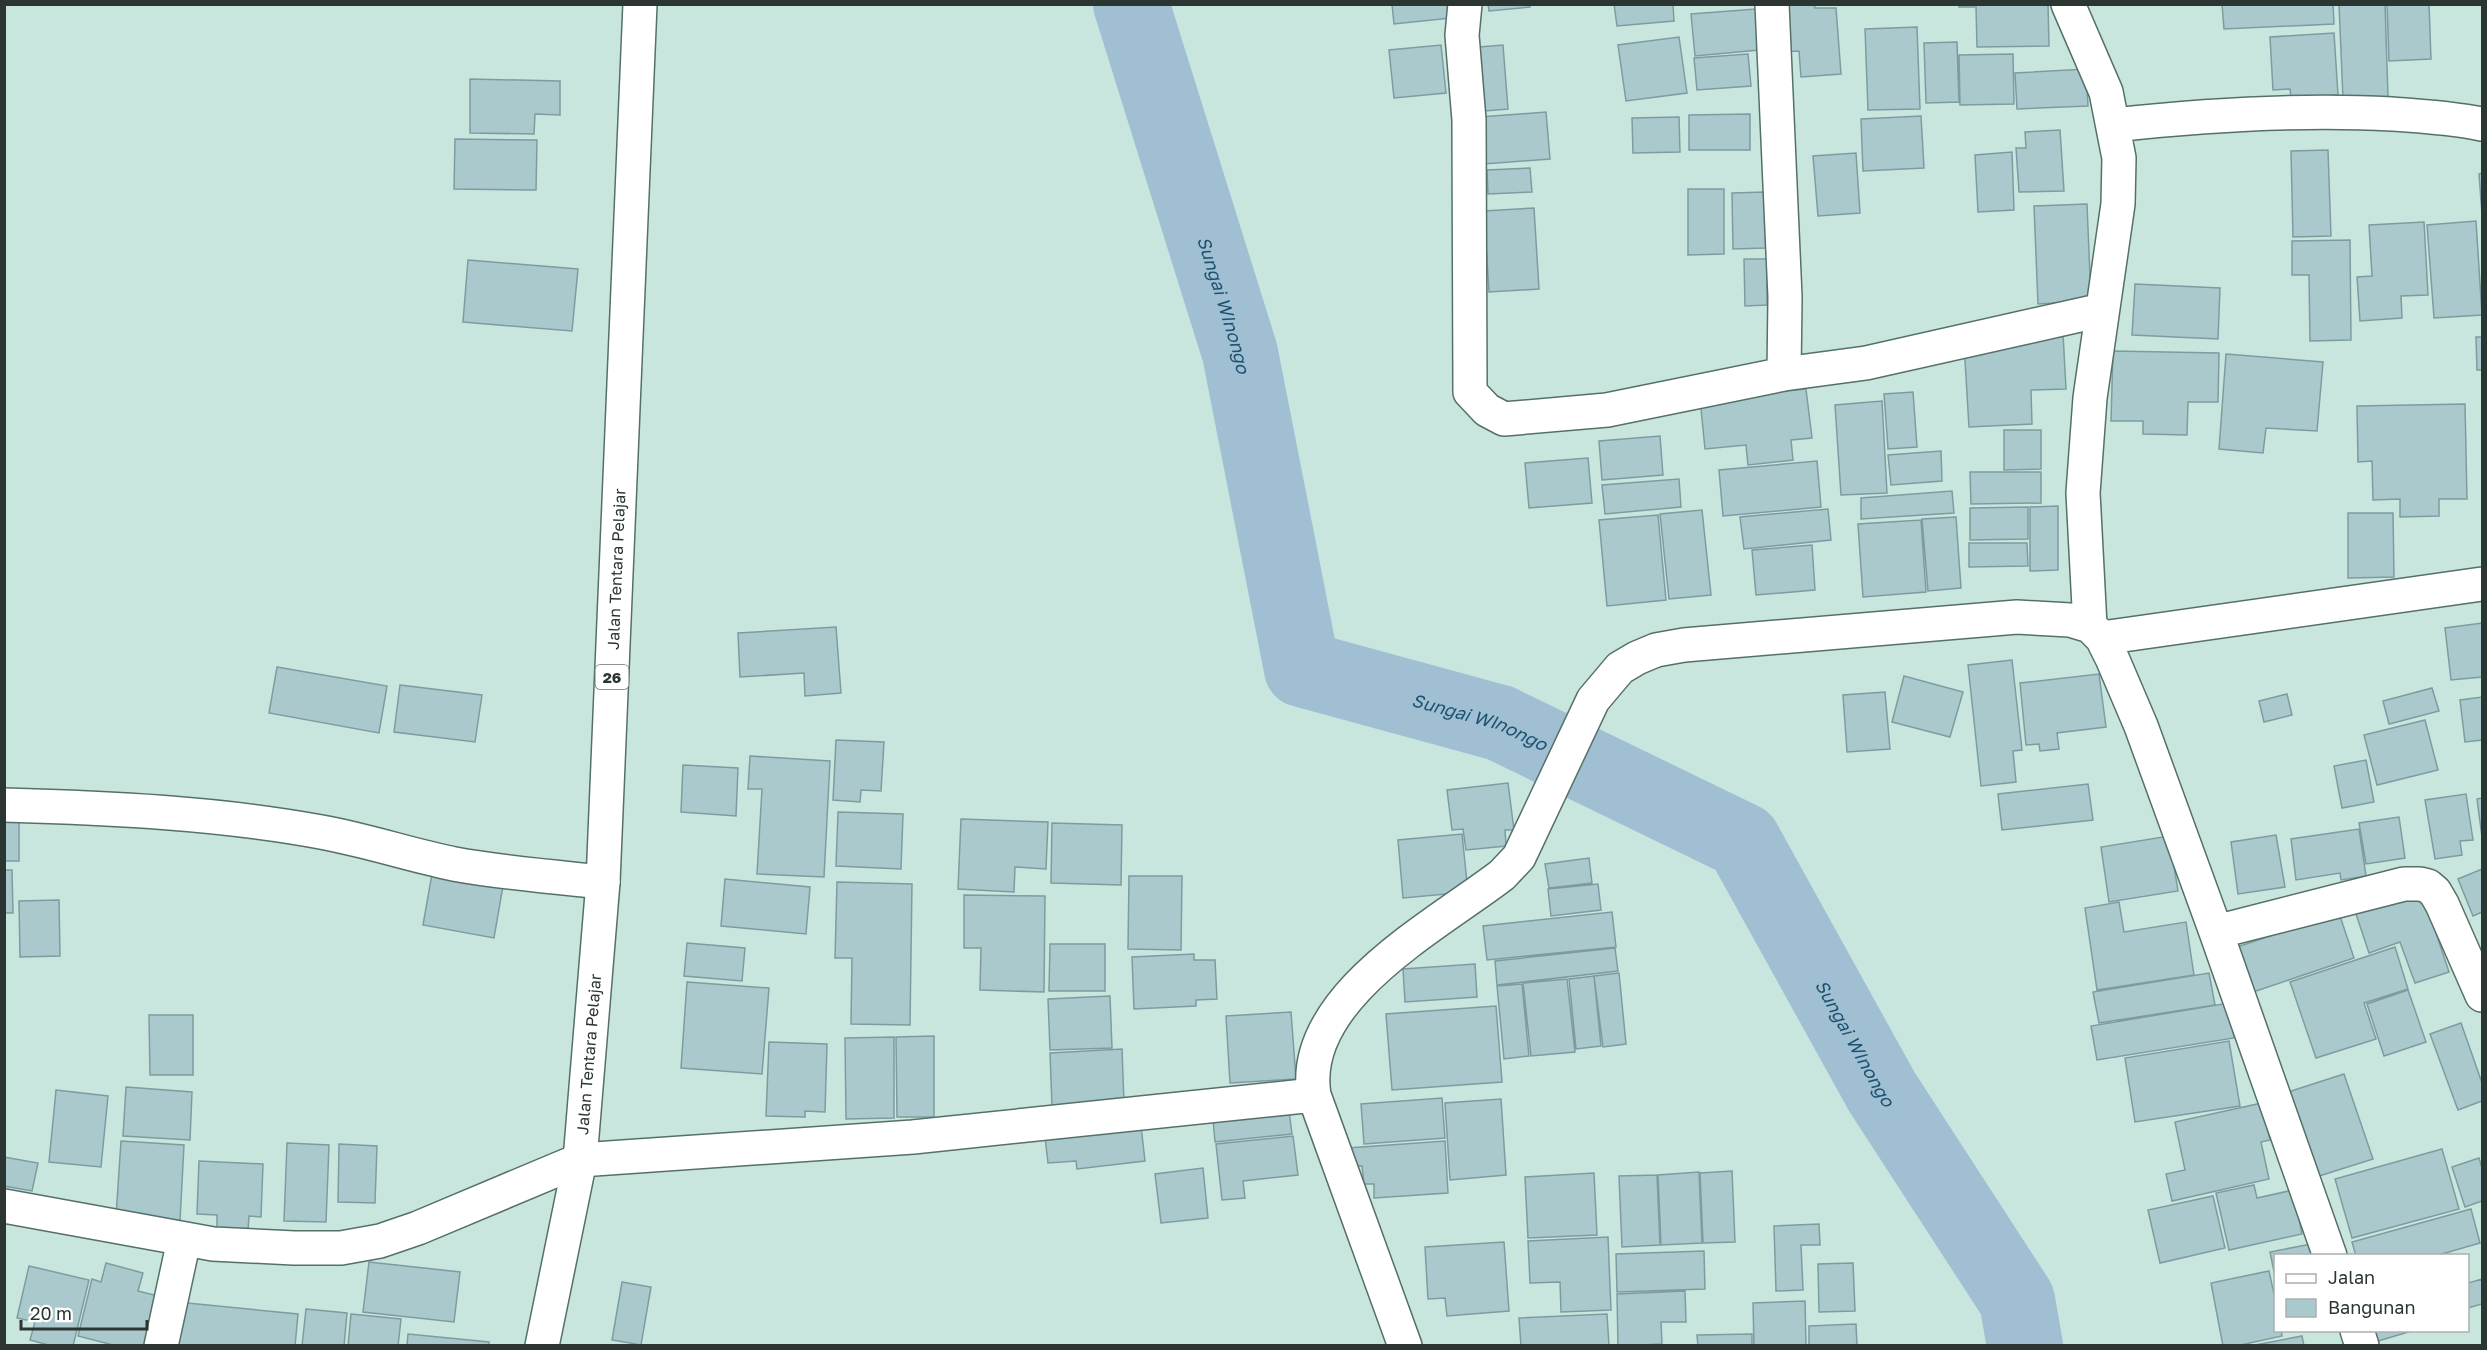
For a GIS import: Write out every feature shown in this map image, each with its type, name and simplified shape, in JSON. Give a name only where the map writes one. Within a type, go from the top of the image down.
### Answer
[{"type":"street","name":"Jalan Tentara Pelajar","points":[[548,1345],[580,1160],[603,882],[640,4]]},
{"type":"street","points":[[1465,4],[1462,35],[1469,120],[1470,392],[1487,410],[1504,419],[1607,410],[1784,374],[1866,363],[2102,310]]},
{"type":"street","points":[[1772,4],[1785,297],[1784,374]]},
{"type":"street","points":[[2068,4],[2106,92],[2120,158],[2118,204],[2090,398],[2083,493],[2096,632],[2141,726],[2329,1254]]},
{"type":"street","points":[[2114,125],[2196,116],[2306,112],[2415,116],[2482,124]]},
{"type":"street","points":[[1405,1346],[1314,1095],[1312,1084],[1315,1059],[1321,1040],[1346,998],[1374,969],[1502,875],[1519,857],[1593,700],[1620,669],[1656,650],[1684,645],[2017,617],[2070,620],[2096,632],[2482,584]]},
{"type":"street","points":[[4,805],[168,814],[264,823],[323,832],[454,864],[503,872],[603,882]]},
{"type":"street","points":[[2216,932],[2384,888],[2420,884],[2428,886],[2435,892],[2442,904],[2482,995]]},
{"type":"street","points":[[4,1206],[184,1240],[294,1248],[341,1248],[380,1241],[468,1208],[580,1160],[913,1137],[1314,1095]]},
{"type":"street","points":[[161,1346],[184,1240]]},
{"type":"building","points":[[1392,4],[1459,4],[1460,17],[1394,24]]},
{"type":"building","points":[[1488,4],[1530,4],[1530,7],[1489,11]]},
{"type":"building","points":[[1614,4],[1673,4],[1674,21],[1617,26]]},
{"type":"building","points":[[1776,4],[1814,4],[1815,8],[1836,8],[1841,74],[1801,77],[1799,51],[1779,52]]},
{"type":"building","points":[[1959,4],[2048,4],[2049,46],[1977,47],[1976,7],[1959,7]]},
{"type":"building","points":[[2222,4],[2333,4],[2334,24],[2224,29]]},
{"type":"building","points":[[2339,4],[2385,4],[2388,97],[2343,99]]},
{"type":"building","points":[[2387,4],[2429,4],[2431,59],[2389,61]]},
{"type":"building","points":[[1756,9],[1759,50],[1695,56],[1691,14]]},
{"type":"building","points":[[1917,27],[1920,109],[1868,110],[1865,29]]},
{"type":"building","points":[[2334,33],[2338,95],[2291,98],[2290,89],[2273,90],[2270,37]]},
{"type":"building","points":[[1679,37],[1687,93],[1626,101],[1618,45]]},
{"type":"building","points":[[1957,42],[1959,102],[1926,103],[1924,43]]},
{"type":"building","points":[[1441,45],[1446,93],[1394,98],[1389,50]]},
{"type":"building","points":[[1503,45],[1508,109],[1473,112],[1467,48]]},
{"type":"building","points":[[1748,54],[1751,86],[1697,90],[1694,58]]},
{"type":"building","points":[[2013,54],[2014,104],[1960,105],[1959,55]]},
{"type":"building","points":[[2086,69],[2088,106],[2017,109],[2015,73]]},
{"type":"building","points":[[470,79],[560,81],[560,115],[535,114],[534,134],[470,133]]},
{"type":"building","points":[[1546,112],[1550,159],[1484,164],[1480,117]]},
{"type":"building","points":[[1750,114],[1750,150],[1689,150],[1689,115]]},
{"type":"building","points":[[1921,116],[1924,168],[1863,171],[1861,119]]},
{"type":"building","points":[[1679,117],[1680,152],[1633,153],[1632,118]]},
{"type":"building","points":[[2060,130],[2064,191],[2019,192],[2016,148],[2026,148],[2025,132]]},
{"type":"building","points":[[455,139],[537,140],[536,190],[454,189]]},
{"type":"building","points":[[2328,150],[2331,236],[2293,237],[2291,151]]},
{"type":"building","points":[[2012,152],[2014,210],[1978,212],[1975,155]]},
{"type":"building","points":[[1856,153],[1860,213],[1818,216],[1813,156]]},
{"type":"building","points":[[1530,168],[1532,192],[1488,194],[1487,170]]},
{"type":"building","points":[[2482,173],[2482,214],[2479,174]]},
{"type":"building","points":[[1688,189],[1724,189],[1724,254],[1688,255]]},
{"type":"building","points":[[1765,192],[1766,248],[1733,249],[1732,193]]},
{"type":"building","points":[[2087,204],[2091,301],[2038,304],[2034,206]]},
{"type":"building","points":[[1534,208],[1539,289],[1489,292],[1484,211]]},
{"type":"building","points":[[2476,221],[2482,315],[2434,318],[2427,225]]},
{"type":"building","points":[[2424,222],[2428,295],[2401,296],[2402,318],[2360,321],[2357,277],[2372,276],[2369,225]]},
{"type":"building","points":[[2350,240],[2351,340],[2310,341],[2309,275],[2292,275],[2292,241]]},
{"type":"building","points":[[1744,259],[1767,259],[1767,305],[1745,306]]},
{"type":"building","points":[[468,260],[578,269],[572,331],[463,322]]},
{"type":"building","points":[[2135,284],[2220,288],[2218,339],[2132,335]]},
{"type":"building","points":[[2063,333],[2066,389],[2031,390],[2032,424],[1969,427],[1964,344]]},
{"type":"building","points":[[2476,337],[2482,337],[2482,370],[2477,370]]},
{"type":"building","points":[[2113,351],[2219,353],[2218,402],[2188,402],[2187,435],[2143,434],[2143,421],[2111,421]]},
{"type":"building","points":[[2226,354],[2323,362],[2317,431],[2266,428],[2263,453],[2219,449]]},
{"type":"building","points":[[1806,389],[1812,438],[1791,440],[1793,460],[1748,465],[1746,445],[1705,449],[1700,399]]},
{"type":"building","points":[[1913,392],[1917,447],[1888,449],[1884,394]]},
{"type":"building","points":[[1882,401],[1887,493],[1841,495],[1835,405]]},
{"type":"building","points":[[2465,404],[2467,499],[2439,499],[2439,516],[2400,517],[2400,499],[2373,500],[2372,461],[2358,462],[2357,406]]},
{"type":"building","points":[[2004,430],[2041,430],[2041,469],[2004,470]]},
{"type":"building","points":[[1660,436],[1663,475],[1602,480],[1599,441]]},
{"type":"building","points":[[1941,451],[1942,481],[1891,485],[1888,455]]},
{"type":"building","points":[[1588,458],[1592,503],[1529,508],[1525,463]]},
{"type":"building","points":[[1817,461],[1821,507],[1723,516],[1719,470]]},
{"type":"building","points":[[1970,472],[2041,472],[2041,503],[1971,504]]},
{"type":"building","points":[[1679,479],[1681,507],[1605,514],[1602,485]]},
{"type":"building","points":[[1952,491],[1954,513],[1861,519],[1861,498]]},
{"type":"building","points":[[2058,506],[2058,570],[2030,571],[2030,507]]},
{"type":"building","points":[[2028,507],[2028,539],[1970,540],[1970,508]]},
{"type":"building","points":[[1828,509],[1831,540],[1744,549],[1740,517]]},
{"type":"building","points":[[1702,510],[1711,595],[1669,599],[1660,514]]},
{"type":"building","points":[[2348,513],[2393,513],[2394,577],[2348,578]]},
{"type":"building","points":[[1658,515],[1666,600],[1607,606],[1599,520]]},
{"type":"building","points":[[1956,517],[1961,588],[1928,591],[1922,519]]},
{"type":"building","points":[[1921,520],[1926,592],[1863,597],[1858,524]]},
{"type":"building","points":[[1969,543],[2027,543],[2028,566],[1969,567]]},
{"type":"building","points":[[1812,545],[1815,590],[1756,595],[1752,550]]},
{"type":"building","points":[[2482,623],[2482,677],[2451,680],[2445,628]]},
{"type":"building","points":[[836,627],[841,693],[805,696],[804,673],[740,677],[738,633]]},
{"type":"building","points":[[2012,660],[2022,750],[2013,751],[2016,782],[1981,786],[1968,665]]},
{"type":"building","points":[[277,667],[387,686],[379,733],[269,713]]},
{"type":"building","points":[[2099,674],[2106,727],[2057,733],[2059,749],[2040,751],[2039,744],[2026,745],[2020,683]]},
{"type":"building","points":[[1904,676],[1963,692],[1950,737],[1892,722]]},
{"type":"building","points":[[400,685],[482,695],[475,742],[394,732]]},
{"type":"building","points":[[2432,688],[2439,711],[2389,724],[2383,701]]},
{"type":"building","points":[[1885,692],[1890,749],[1847,752],[1843,695]]},
{"type":"building","points":[[2287,694],[2292,715],[2264,722],[2259,701]]},
{"type":"building","points":[[2482,697],[2482,740],[2465,742],[2460,700]]},
{"type":"building","points":[[2425,720],[2438,770],[2377,785],[2364,735]]},
{"type":"building","points":[[836,740],[884,742],[881,791],[861,790],[860,802],[833,800]]},
{"type":"building","points":[[750,756],[830,761],[824,877],[757,874],[762,789],[748,789]]},
{"type":"building","points":[[2366,760],[2374,802],[2342,808],[2334,766]]},
{"type":"building","points":[[683,765],[738,768],[736,816],[681,812]]},
{"type":"building","points":[[1508,783],[1514,830],[1505,830],[1506,846],[1466,850],[1463,829],[1452,830],[1447,790]]},
{"type":"building","points":[[2088,784],[2093,820],[2002,830],[1998,794]]},
{"type":"building","points":[[2466,794],[2473,840],[2460,841],[2462,855],[2435,859],[2425,800]]},
{"type":"building","points":[[2482,798],[2482,837],[2477,799]]},
{"type":"building","points":[[838,812],[903,814],[901,869],[836,866]]},
{"type":"building","points":[[4,816],[19,816],[19,861],[4,861]]},
{"type":"building","points":[[2399,817],[2405,858],[2366,864],[2359,823]]},
{"type":"building","points":[[961,819],[1048,822],[1046,869],[1015,867],[1014,892],[958,889]]},
{"type":"building","points":[[1052,823],[1122,825],[1121,885],[1051,883]]},
{"type":"building","points":[[2359,829],[2366,876],[2341,880],[2340,873],[2296,880],[2291,839]]},
{"type":"building","points":[[1462,834],[1468,892],[1403,898],[1398,840]]},
{"type":"building","points":[[2276,835],[2285,887],[2238,894],[2231,842]]},
{"type":"building","points":[[2169,836],[2178,891],[2109,902],[2101,847]]},
{"type":"building","points":[[1589,858],[1592,883],[1549,888],[1545,864]]},
{"type":"building","points":[[433,868],[504,880],[494,938],[423,925]]},
{"type":"building","points":[[2482,869],[2482,912],[2473,916],[2458,879]]},
{"type":"building","points":[[4,870],[12,870],[13,913],[4,913]]},
{"type":"building","points":[[1129,876],[1182,876],[1181,950],[1128,949]]},
{"type":"building","points":[[725,879],[810,887],[806,934],[721,926]]},
{"type":"building","points":[[837,882],[912,884],[910,1025],[851,1024],[852,958],[835,958]]},
{"type":"building","points":[[1598,884],[1601,910],[1551,916],[1548,889]]},
{"type":"building","points":[[2421,888],[2449,972],[2415,983],[2400,942],[2369,953],[2355,911]]},
{"type":"building","points":[[964,895],[1045,896],[1044,992],[980,990],[981,948],[964,948]]},
{"type":"building","points":[[59,900],[60,956],[20,957],[19,901]]},
{"type":"building","points":[[2119,902],[2124,932],[2186,922],[2194,975],[2097,990],[2085,908]]},
{"type":"building","points":[[1612,912],[1616,947],[1487,960],[1483,926]]},
{"type":"building","points":[[2339,913],[2354,958],[2253,992],[2237,947]]},
{"type":"building","points":[[687,943],[745,948],[742,981],[684,976]]},
{"type":"building","points":[[1050,944],[1105,944],[1105,991],[1049,991]]},
{"type":"building","points":[[2395,947],[2408,989],[2364,1003],[2376,1039],[2316,1058],[2290,982]]},
{"type":"building","points":[[1615,948],[1618,971],[1497,985],[1495,961]]},
{"type":"building","points":[[1194,954],[1194,960],[1215,960],[1217,999],[1196,1000],[1196,1006],[1134,1009],[1132,957]]},
{"type":"building","points":[[1475,964],[1477,997],[1405,1002],[1403,969]]},
{"type":"building","points":[[1619,973],[1626,1044],[1603,1047],[1594,976]]},
{"type":"building","points":[[2209,973],[2215,1005],[2099,1023],[2093,992]]},
{"type":"building","points":[[1594,976],[1601,1046],[1576,1049],[1569,979]]},
{"type":"building","points":[[1567,979],[1575,1052],[1531,1056],[1523,983]]},
{"type":"building","points":[[687,982],[769,988],[762,1074],[681,1068]]},
{"type":"building","points":[[1522,984],[1529,1056],[1504,1059],[1497,986]]},
{"type":"building","points":[[2408,990],[2426,1042],[2384,1056],[2367,1004]]},
{"type":"building","points":[[1110,996],[1112,1048],[1050,1050],[1048,999]]},
{"type":"building","points":[[2229,1003],[2234,1038],[2097,1060],[2091,1026]]},
{"type":"building","points":[[1496,1006],[1502,1082],[1392,1090],[1386,1014]]},
{"type":"building","points":[[1291,1012],[1296,1079],[1230,1083],[1226,1016]]},
{"type":"building","points":[[149,1015],[193,1015],[193,1075],[150,1075]]},
{"type":"building","points":[[2461,1023],[2482,1083],[2482,1101],[2458,1110],[2430,1034]]},
{"type":"building","points":[[934,1036],[934,1117],[897,1117],[896,1037]]},
{"type":"building","points":[[894,1037],[894,1118],[846,1119],[845,1038]]},
{"type":"building","points":[[2229,1041],[2240,1106],[2135,1122],[2125,1058]]},
{"type":"building","points":[[769,1042],[827,1044],[825,1112],[805,1111],[805,1117],[766,1116]]},
{"type":"building","points":[[1122,1049],[1124,1103],[1052,1106],[1050,1053]]},
{"type":"building","points":[[2344,1074],[2373,1159],[2316,1177],[2288,1092]]},
{"type":"building","points":[[126,1087],[192,1092],[190,1140],[123,1136]]},
{"type":"building","points":[[56,1090],[108,1096],[101,1167],[49,1162]]},
{"type":"building","points":[[1442,1098],[1445,1138],[1364,1144],[1361,1104]]},
{"type":"building","points":[[1501,1099],[1506,1175],[1450,1180],[1445,1103]]},
{"type":"building","points":[[2262,1103],[2270,1140],[2261,1142],[2269,1179],[2172,1201],[2166,1174],[2185,1170],[2175,1122]]},
{"type":"building","points":[[1289,1111],[1292,1134],[1215,1142],[1213,1119]]},
{"type":"building","points":[[1140,1117],[1145,1161],[1077,1169],[1076,1161],[1048,1163],[1044,1128]]},
{"type":"building","points":[[1293,1136],[1298,1175],[1243,1181],[1245,1198],[1222,1200],[1216,1144]]},
{"type":"building","points":[[121,1141],[184,1145],[180,1221],[116,1217]]},
{"type":"building","points":[[1445,1141],[1448,1193],[1374,1198],[1374,1184],[1364,1184],[1362,1166],[1349,1166],[1348,1148]]},
{"type":"building","points":[[287,1143],[329,1145],[326,1222],[284,1221]]},
{"type":"building","points":[[339,1144],[377,1146],[375,1203],[338,1202]]},
{"type":"building","points":[[2442,1149],[2459,1209],[2352,1238],[2335,1179]]},
{"type":"building","points":[[4,1157],[38,1163],[32,1191],[4,1186]]},
{"type":"building","points":[[2479,1158],[2482,1168],[2482,1201],[2465,1207],[2452,1167]]},
{"type":"building","points":[[199,1161],[263,1164],[261,1217],[249,1216],[248,1231],[217,1230],[217,1215],[197,1214]]},
{"type":"building","points":[[1203,1168],[1208,1218],[1161,1223],[1155,1174]]},
{"type":"building","points":[[1732,1171],[1735,1242],[1703,1243],[1700,1173]]},
{"type":"building","points":[[1699,1172],[1702,1243],[1661,1245],[1658,1175]]},
{"type":"building","points":[[1594,1173],[1597,1235],[1528,1238],[1525,1177]]},
{"type":"building","points":[[1657,1175],[1660,1245],[1622,1247],[1619,1176]]},
{"type":"building","points":[[2254,1185],[2257,1198],[2293,1190],[2302,1234],[2229,1250],[2216,1193]]},
{"type":"building","points":[[2213,1196],[2225,1248],[2160,1263],[2148,1210]]},
{"type":"building","points":[[2471,1209],[2480,1243],[2442,1254],[2355,1254],[2352,1242]]},
{"type":"building","points":[[1819,1224],[1820,1245],[1801,1245],[1803,1290],[1776,1291],[1774,1226]]},
{"type":"building","points":[[1608,1237],[1611,1310],[1561,1312],[1560,1282],[1530,1283],[1528,1241]]},
{"type":"building","points":[[1504,1242],[1509,1311],[1447,1316],[1445,1298],[1428,1299],[1425,1247]]},
{"type":"building","points":[[2311,1244],[2314,1254],[2274,1254],[2274,1272],[2270,1252]]},
{"type":"building","points":[[1704,1251],[1705,1289],[1617,1292],[1616,1254]]},
{"type":"building","points":[[369,1262],[460,1272],[454,1322],[363,1312]]},
{"type":"building","points":[[106,1263],[143,1273],[138,1291],[162,1297],[149,1346],[117,1346],[78,1336],[92,1279],[101,1282]]},
{"type":"building","points":[[1853,1263],[1855,1311],[1819,1312],[1818,1264]]},
{"type":"building","points":[[29,1266],[89,1280],[73,1346],[52,1346],[30,1340],[35,1322],[17,1318]]},
{"type":"building","points":[[2269,1271],[2274,1294],[2274,1332],[2281,1332],[2282,1336],[2236,1346],[2223,1346],[2211,1283]]},
{"type":"building","points":[[2482,1279],[2482,1304],[2469,1308],[2469,1283]]},
{"type":"building","points":[[622,1282],[651,1287],[641,1345],[612,1340]]},
{"type":"building","points":[[1685,1291],[1686,1322],[1661,1322],[1662,1344],[1618,1346],[1617,1294]]},
{"type":"building","points":[[1805,1301],[1806,1346],[1754,1346],[1753,1303]]},
{"type":"building","points":[[177,1302],[298,1314],[295,1346],[173,1346]]},
{"type":"building","points":[[306,1309],[347,1313],[344,1346],[302,1346]]},
{"type":"building","points":[[351,1314],[401,1319],[398,1346],[348,1346]]},
{"type":"building","points":[[1607,1314],[1609,1346],[1521,1346],[1519,1318]]},
{"type":"building","points":[[1856,1324],[1857,1346],[1809,1346],[1809,1326]]},
{"type":"building","points":[[2376,1332],[2408,1332],[2378,1341]]},
{"type":"building","points":[[408,1334],[489,1342],[489,1346],[407,1346]]},
{"type":"building","points":[[1752,1334],[1752,1346],[1698,1346],[1697,1335]]},
{"type":"building","points":[[2302,1336],[2304,1346],[2250,1346]]},
{"type":"waterway","name":"Sungai WInongo","points":[[1131,4],[1240,353],[1302,669],[1500,723],[1743,841],[1882,1092],[2017,1300],[2025,1346]]}]
